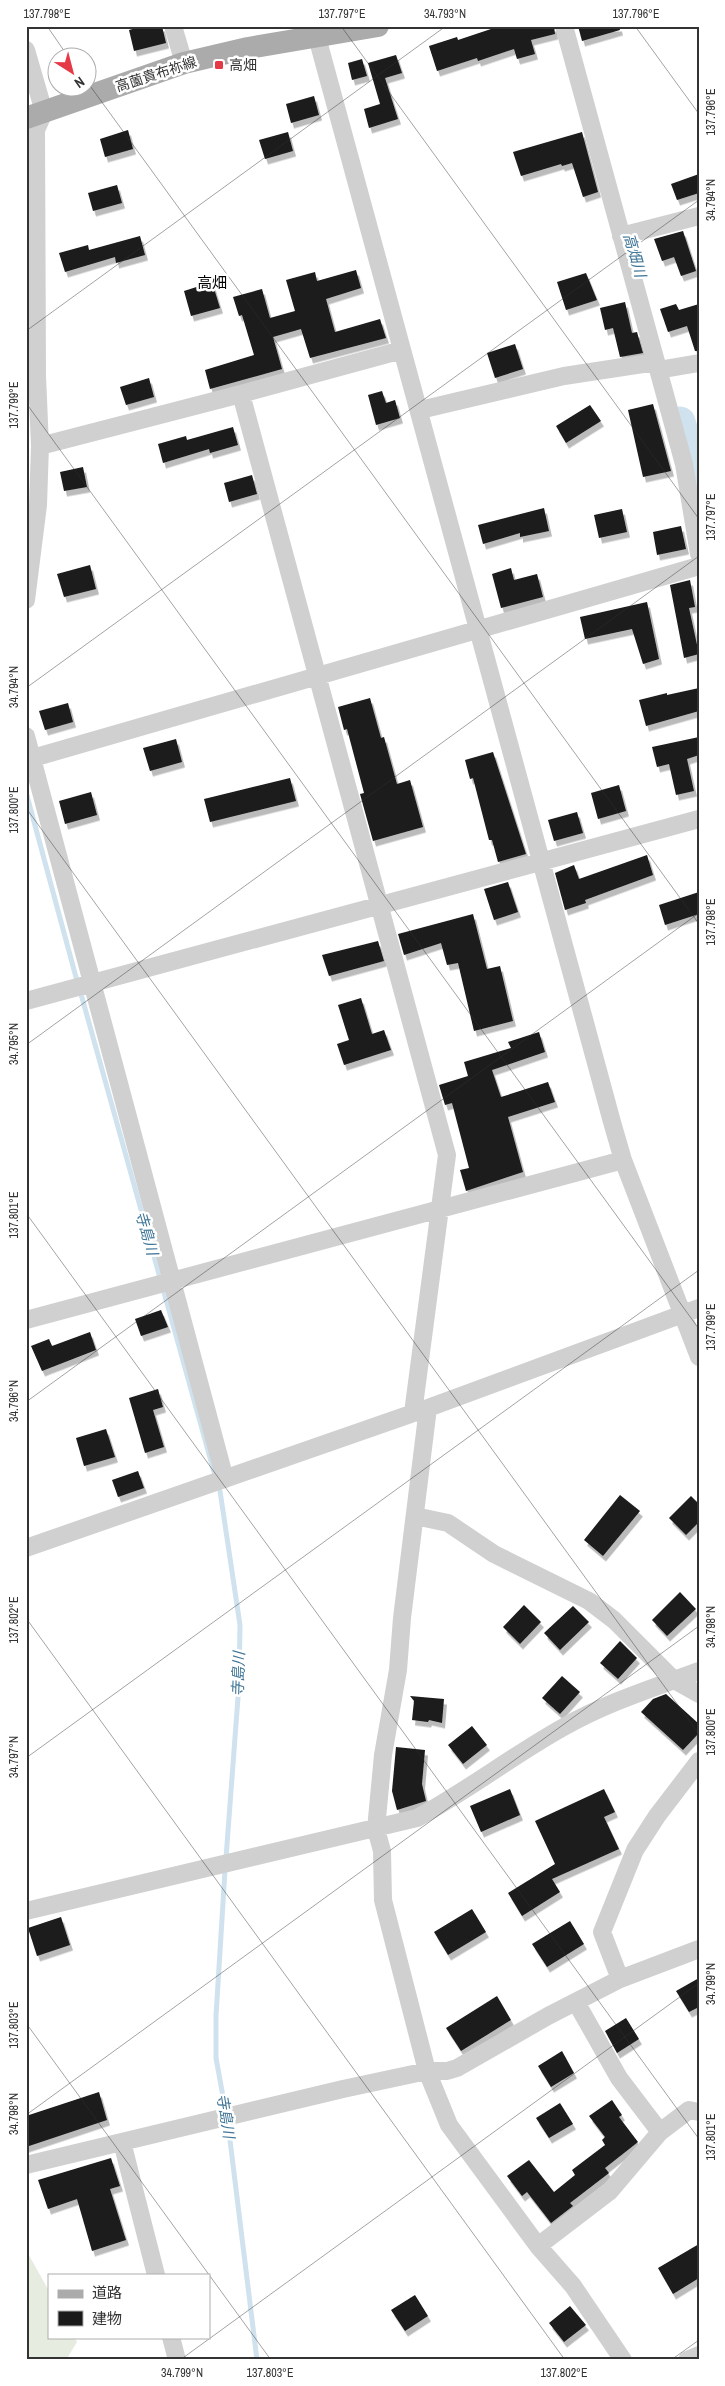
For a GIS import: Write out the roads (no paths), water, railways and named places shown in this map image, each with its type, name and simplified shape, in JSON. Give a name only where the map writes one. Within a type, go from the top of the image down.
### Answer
[{"type":"main road","name":"高薗貴布祢線","points":[[35,115],[184,63],[316,31],[378,26]]},
{"type":"street","points":[[173,26],[184,63]]},
{"type":"street","points":[[564,26],[627,234],[684,464],[699,554]]},
{"type":"street","points":[[316,31],[623,1160],[690,1311],[699,1357]]},
{"type":"street","points":[[26,50],[36,130],[32,378],[40,446],[38,505],[26,600]]},
{"type":"street","points":[[627,234],[699,216]]},
{"type":"street","points":[[40,446],[402,350]]},
{"type":"street","points":[[420,410],[564,376],[699,363]]},
{"type":"street","points":[[241,394],[316,677],[447,1155],[440,1208],[421,1410],[415,1516],[402,1618],[398,1670],[382,1755],[376,1829],[382,1851],[383,1900],[427,2070],[442,2112],[457,2138],[538,2246],[573,2286],[623,2360]]},
{"type":"street","points":[[29,759],[699,566]]},
{"type":"street","points":[[26,736],[29,759],[92,984],[165,1282],[224,1479]]},
{"type":"street","points":[[26,1001],[699,819]]},
{"type":"street","points":[[26,1320],[623,1160]]},
{"type":"street","points":[[26,1548],[421,1410],[690,1311]]},
{"type":"street","points":[[415,1516],[448,1523],[494,1554],[589,1601],[614,1620],[674,1680],[699,1694]]},
{"type":"street","points":[[26,1911],[417,1818],[444,1804],[561,1728],[596,1710],[699,1671]]},
{"type":"street","points":[[620,1979],[602,1932],[635,1850],[657,1816],[699,1761]]},
{"type":"street","points":[[26,2165],[427,2070],[457,2068],[620,1979],[699,1949]]},
{"type":"street","points":[[576,2002],[619,2078],[660,2132]]},
{"type":"street","points":[[538,2246],[610,2191],[660,2132],[689,2110],[699,2112]]},
{"type":"street","points":[[122,2142],[156,2274]]},
{"type":"street","points":[[171,2338],[177,2360]]},
{"type":"street","points":[[687,2360],[699,2355]]},
{"type":"waterway","name":"高畑川","points":[[680,422],[699,483]]},
{"type":"waterway","name":"寺島川","points":[[26,792],[77,981]]},
{"type":"waterway","name":"寺島川","points":[[81,994],[214,1472]]},
{"type":"waterway","name":"寺島川","points":[[220,1491],[240,1625],[239,1684],[226,1858]]},
{"type":"waterway","name":"寺島川","points":[[225,1870],[216,2016],[216,2058],[228,2124],[257,2360]]},
{"type":"place","name":"高畑","points":[[219,65]]},
{"type":"district","name":"高畑","points":[[212,282]]}]
